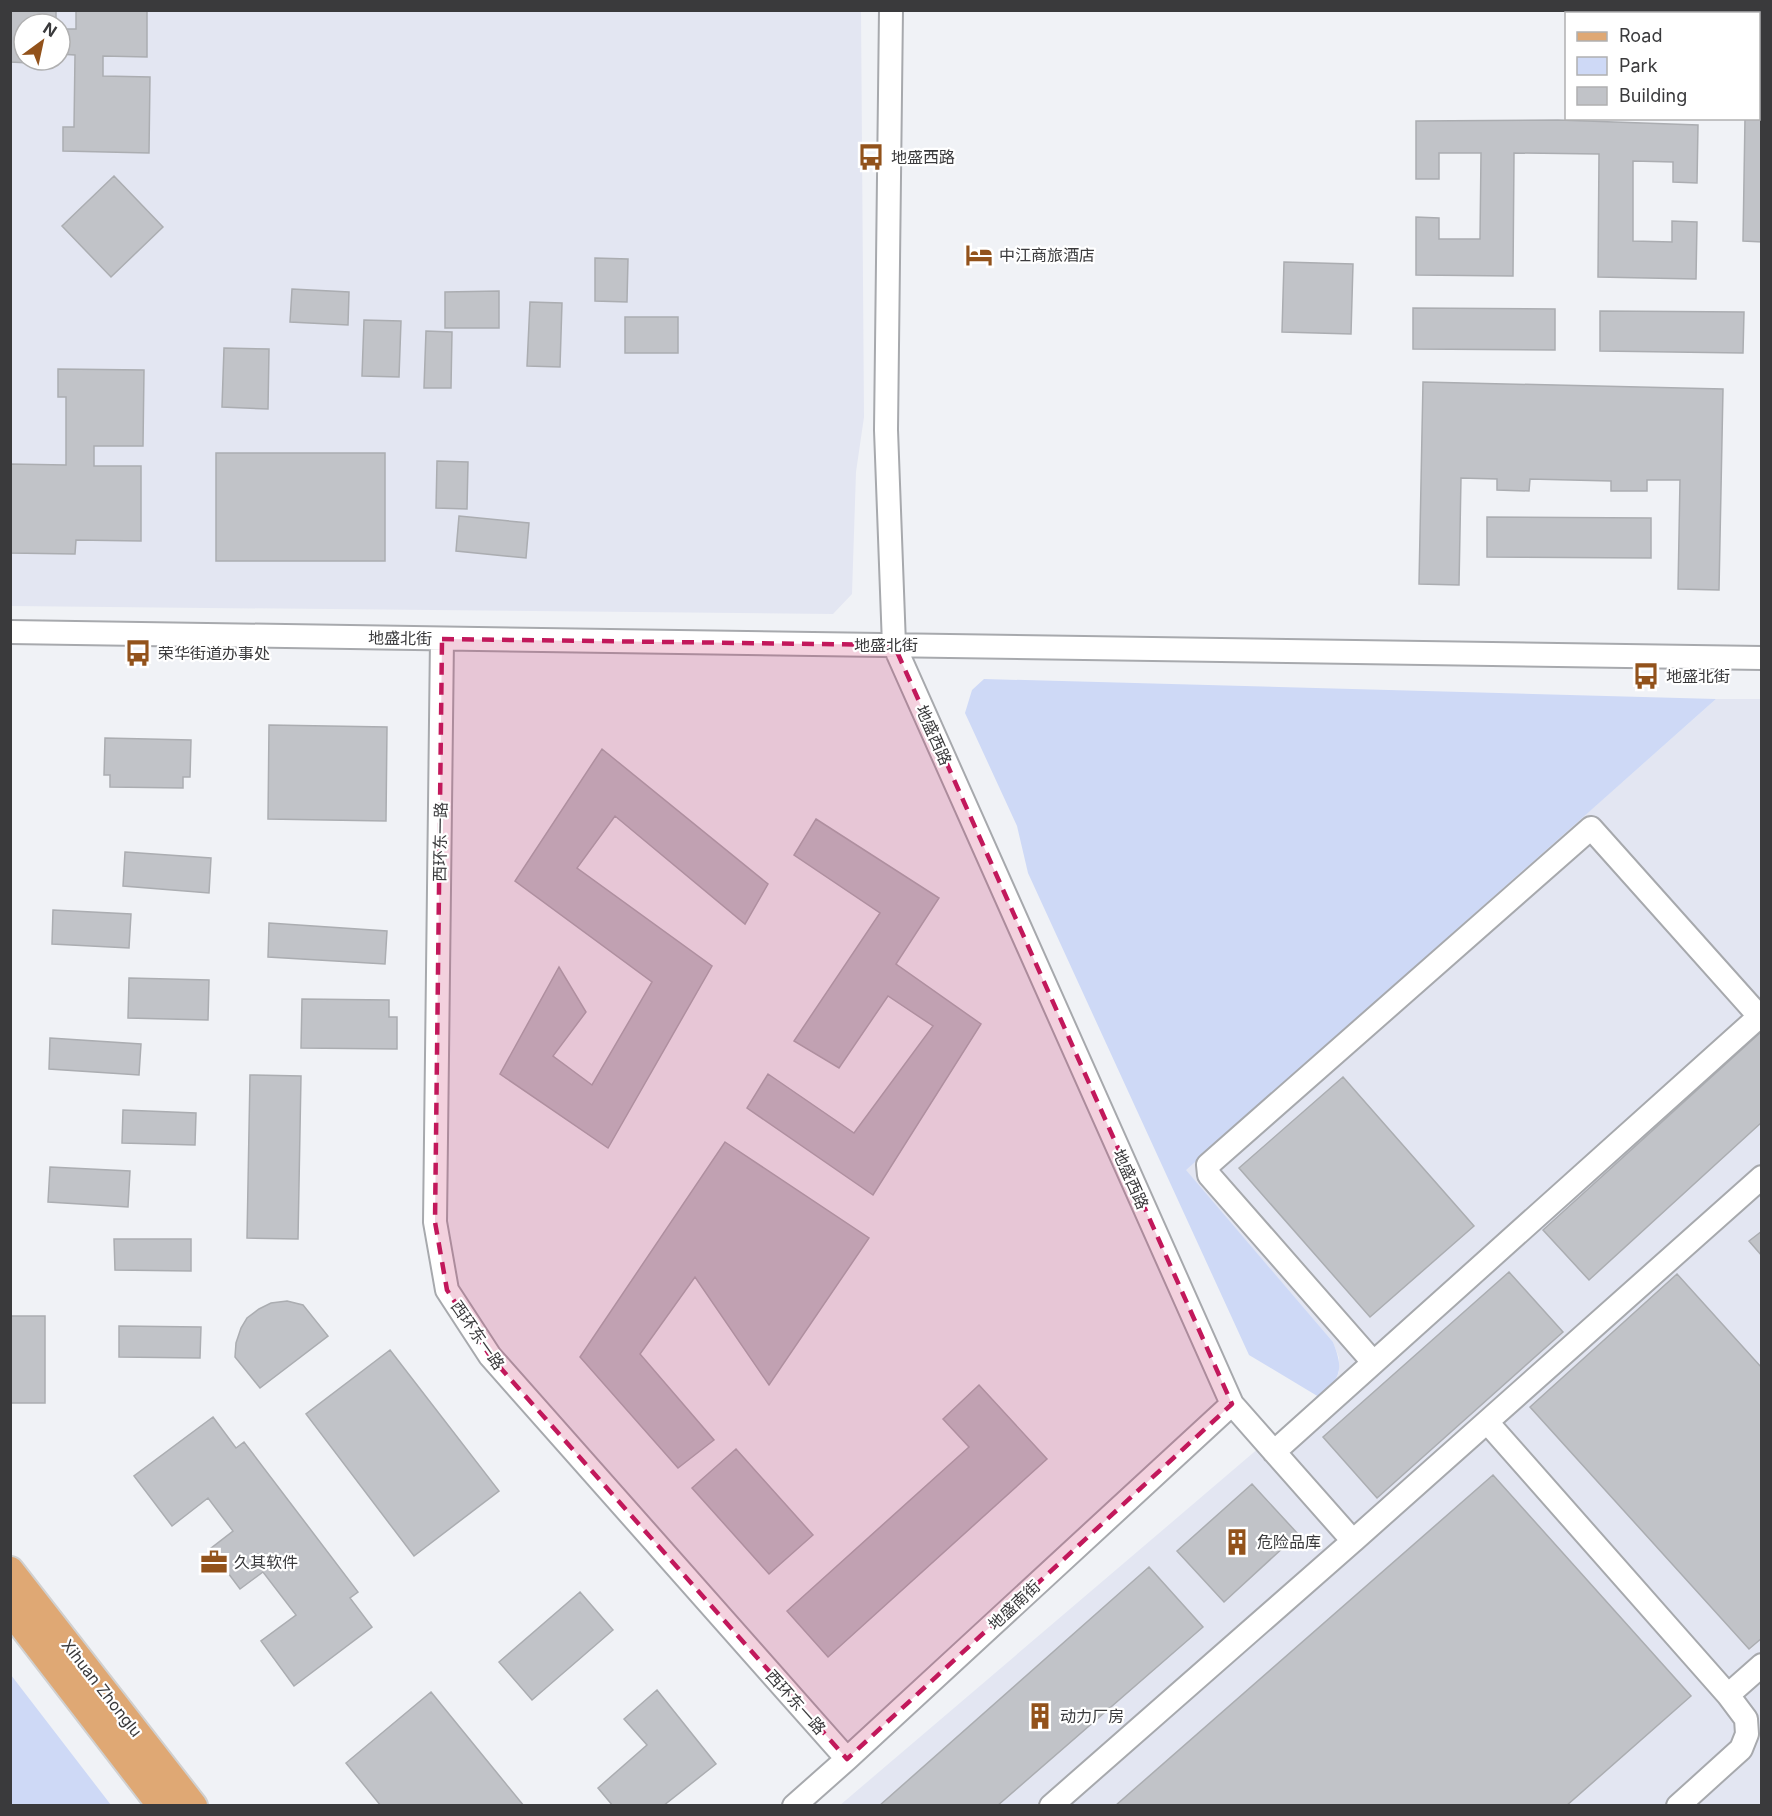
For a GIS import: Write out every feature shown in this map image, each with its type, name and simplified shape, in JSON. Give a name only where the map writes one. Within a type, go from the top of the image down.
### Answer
[{"type":"main road","name":"Xihuan Zhonglu","points":[[10,1571],[192,1806]]},
{"type":"main road","name":"Xihuan Zhonglu","points":[[10,1609],[162,1806]]},
{"type":"street","name":"地盛西路","points":[[891,10],[886,430],[894,645],[1232,1404],[1353,1541]]},
{"type":"street","name":"地盛北街","points":[[10,632],[1761,658]]},
{"type":"street","name":"西环东一路","points":[[442,639],[435,1222],[447,1290],[490,1356],[847,1759]]},
{"type":"street","points":[[1274,1452],[1760,1015],[1591,828],[1208,1165],[1209,1175],[1373,1362]]},
{"type":"street","points":[[1052,1806],[1761,1177]]},
{"type":"street","name":"地盛南街","points":[[794,1806],[1232,1404]]},
{"type":"street","points":[[1486,1422],[1728,1695],[1746,1719],[1747,1734],[1741,1749],[1678,1806]]},
{"type":"street","points":[[1728,1695],[1761,1665]]},
{"type":"highlighted area","points":[[442,639],[894,645],[1232,1404],[847,1759],[490,1356],[447,1290],[435,1222]]},
{"type":"shaded area","points":[[11,11],[861,11],[864,417],[856,472],[852,594],[833,614],[11,606]]},
{"type":"shaded area","points":[[1716,699],[1761,699],[1761,1805],[839,1806],[1334,1384],[1339,1372],[1339,1358],[1333,1342],[1185,1170]]},
{"type":"green space","points":[[984,679],[1716,699],[1186,1170],[1333,1342],[1339,1360],[1338,1373],[1336,1379],[1319,1397],[1249,1355],[1028,873],[1017,826],[965,713],[972,690]]},
{"type":"green space","points":[[11,1675],[111,1805],[11,1805]]},
{"type":"building","points":[[10,10],[56,10],[56,12],[12,12],[12,62],[10,62]]},
{"type":"building","points":[[76,10],[147,10],[147,57],[103,56],[103,76],[150,77],[149,153],[63,151],[63,127],[74,127],[75,55],[72,55],[72,29],[76,29]]},
{"type":"building","points":[[1762,11],[1762,242],[1743,241],[1745,120],[1760,120],[1760,12],[1746,12]]},
{"type":"building","points":[[1558,120],[1698,125],[1697,183],[1673,182],[1673,162],[1633,161],[1633,241],[1672,242],[1672,221],[1697,222],[1696,279],[1598,277],[1599,154],[1514,153],[1513,276],[1416,275],[1416,217],[1439,218],[1439,239],[1480,239],[1481,153],[1439,153],[1439,179],[1416,179],[1416,121]]},
{"type":"building","points":[[114,176],[163,227],[111,277],[62,226]]},
{"type":"building","points":[[595,258],[628,259],[627,302],[595,301]]},
{"type":"building","points":[[1284,262],[1353,264],[1351,334],[1282,332]]},
{"type":"building","points":[[292,289],[349,292],[348,325],[290,322]]},
{"type":"building","points":[[499,291],[499,328],[445,328],[445,292]]},
{"type":"building","points":[[530,302],[562,303],[560,367],[527,366]]},
{"type":"building","points":[[1413,308],[1555,309],[1555,350],[1413,349]]},
{"type":"building","points":[[1600,311],[1744,312],[1743,353],[1600,351]]},
{"type":"building","points":[[625,317],[678,317],[678,353],[625,353]]},
{"type":"building","points":[[364,320],[401,321],[399,377],[362,376]]},
{"type":"building","points":[[426,331],[452,332],[451,388],[424,388]]},
{"type":"building","points":[[224,348],[269,349],[268,409],[222,407]]},
{"type":"building","points":[[58,369],[144,370],[143,446],[94,446],[94,466],[141,466],[141,541],[76,540],[75,554],[10,553],[10,464],[66,465],[66,397],[58,397]]},
{"type":"building","points":[[1423,382],[1723,389],[1719,590],[1678,589],[1680,480],[1647,480],[1647,491],[1611,491],[1611,481],[1530,479],[1529,491],[1497,490],[1497,479],[1461,478],[1459,585],[1419,584]]},
{"type":"building","points":[[216,453],[385,453],[385,561],[216,561]]},
{"type":"building","points":[[437,461],[468,462],[467,509],[436,508]]},
{"type":"building","points":[[459,516],[529,523],[526,558],[456,551]]},
{"type":"building","points":[[1487,517],[1651,518],[1651,558],[1487,557]]},
{"type":"building","points":[[269,725],[387,727],[386,821],[268,819]]},
{"type":"building","points":[[105,738],[191,740],[190,777],[183,777],[183,788],[110,787],[110,775],[104,775]]},
{"type":"building","points":[[602,749],[768,884],[745,924],[615,816],[577,868],[712,966],[608,1148],[500,1074],[559,967],[586,1012],[553,1056],[592,1085],[652,982],[515,881]]},
{"type":"building","points":[[816,819],[939,898],[896,964],[981,1024],[873,1195],[747,1108],[768,1074],[854,1133],[933,1026],[888,996],[839,1068],[794,1041],[880,913],[794,855]]},
{"type":"building","points":[[125,852],[211,858],[209,893],[123,886]]},
{"type":"building","points":[[53,910],[131,914],[129,948],[52,944]]},
{"type":"building","points":[[269,923],[387,931],[385,964],[268,957]]},
{"type":"building","points":[[129,978],[209,980],[208,1020],[128,1018]]},
{"type":"building","points":[[302,999],[389,1000],[389,1017],[397,1017],[397,1049],[301,1048]]},
{"type":"building","points":[[1762,1031],[1762,1122],[1589,1280],[1543,1230]]},
{"type":"building","points":[[50,1038],[141,1044],[139,1075],[49,1069]]},
{"type":"building","points":[[250,1075],[301,1076],[298,1239],[247,1238]]},
{"type":"building","points":[[1343,1077],[1474,1226],[1370,1317],[1239,1168]]},
{"type":"building","points":[[123,1110],[196,1113],[195,1145],[122,1143]]},
{"type":"building","points":[[725,1142],[869,1238],[769,1385],[695,1277],[640,1354],[714,1440],[678,1468],[580,1357]]},
{"type":"building","points":[[50,1167],[130,1171],[128,1207],[48,1202]]},
{"type":"building","points":[[1762,1231],[1762,1256],[1749,1241]]},
{"type":"building","points":[[114,1239],[191,1239],[191,1271],[115,1270]]},
{"type":"building","points":[[1509,1272],[1563,1332],[1377,1498],[1323,1437]]},
{"type":"building","points":[[1677,1274],[1762,1368],[1762,1638],[1749,1649],[1530,1407]]},
{"type":"building","points":[[287,1301],[303,1305],[328,1336],[260,1388],[235,1357],[236,1343],[247,1318],[271,1303]]},
{"type":"building","points":[[10,1316],[45,1316],[45,1403],[10,1403]]},
{"type":"building","points":[[119,1326],[201,1327],[200,1358],[119,1357]]},
{"type":"building","points":[[390,1350],[499,1491],[414,1556],[306,1414]]},
{"type":"building","points":[[979,1385],[1047,1459],[828,1657],[787,1611],[969,1447],[943,1419]]},
{"type":"building","points":[[213,1417],[236,1448],[244,1442],[358,1592],[350,1598],[372,1627],[294,1686],[261,1641],[296,1615],[263,1572],[240,1589],[210,1549],[233,1531],[208,1498],[172,1526],[134,1476]]},
{"type":"building","points":[[736,1449],[813,1535],[769,1574],[692,1488]]},
{"type":"building","points":[[1493,1475],[1691,1696],[1566,1806],[1115,1806]]},
{"type":"building","name":"危险品库","points":[[1252,1484],[1298,1534],[1224,1602],[1177,1551]]},
{"type":"building","name":"动力厂房","points":[[1149,1567],[1203,1627],[997,1806],[879,1806]]},
{"type":"building","points":[[580,1592],[613,1630],[532,1700],[499,1662]]},
{"type":"building","points":[[657,1690],[716,1764],[663,1806],[613,1806],[598,1788],[647,1745],[624,1719]]},
{"type":"building","points":[[431,1692],[524,1806],[381,1806],[346,1763]]},
{"type":"place","name":"地盛西路","points":[[871,157]]},
{"type":"place","name":"中江商旅酒店","points":[[979,255]]},
{"type":"place","name":"荣华街道办事处","points":[[138,653]]},
{"type":"place","name":"地盛北街","points":[[1646,676]]},
{"type":"place","name":"危险品库","points":[[1237,1542]]},
{"type":"place","name":"久其软件","points":[[214,1562]]},
{"type":"place","name":"动力厂房","points":[[1040,1716]]}]
